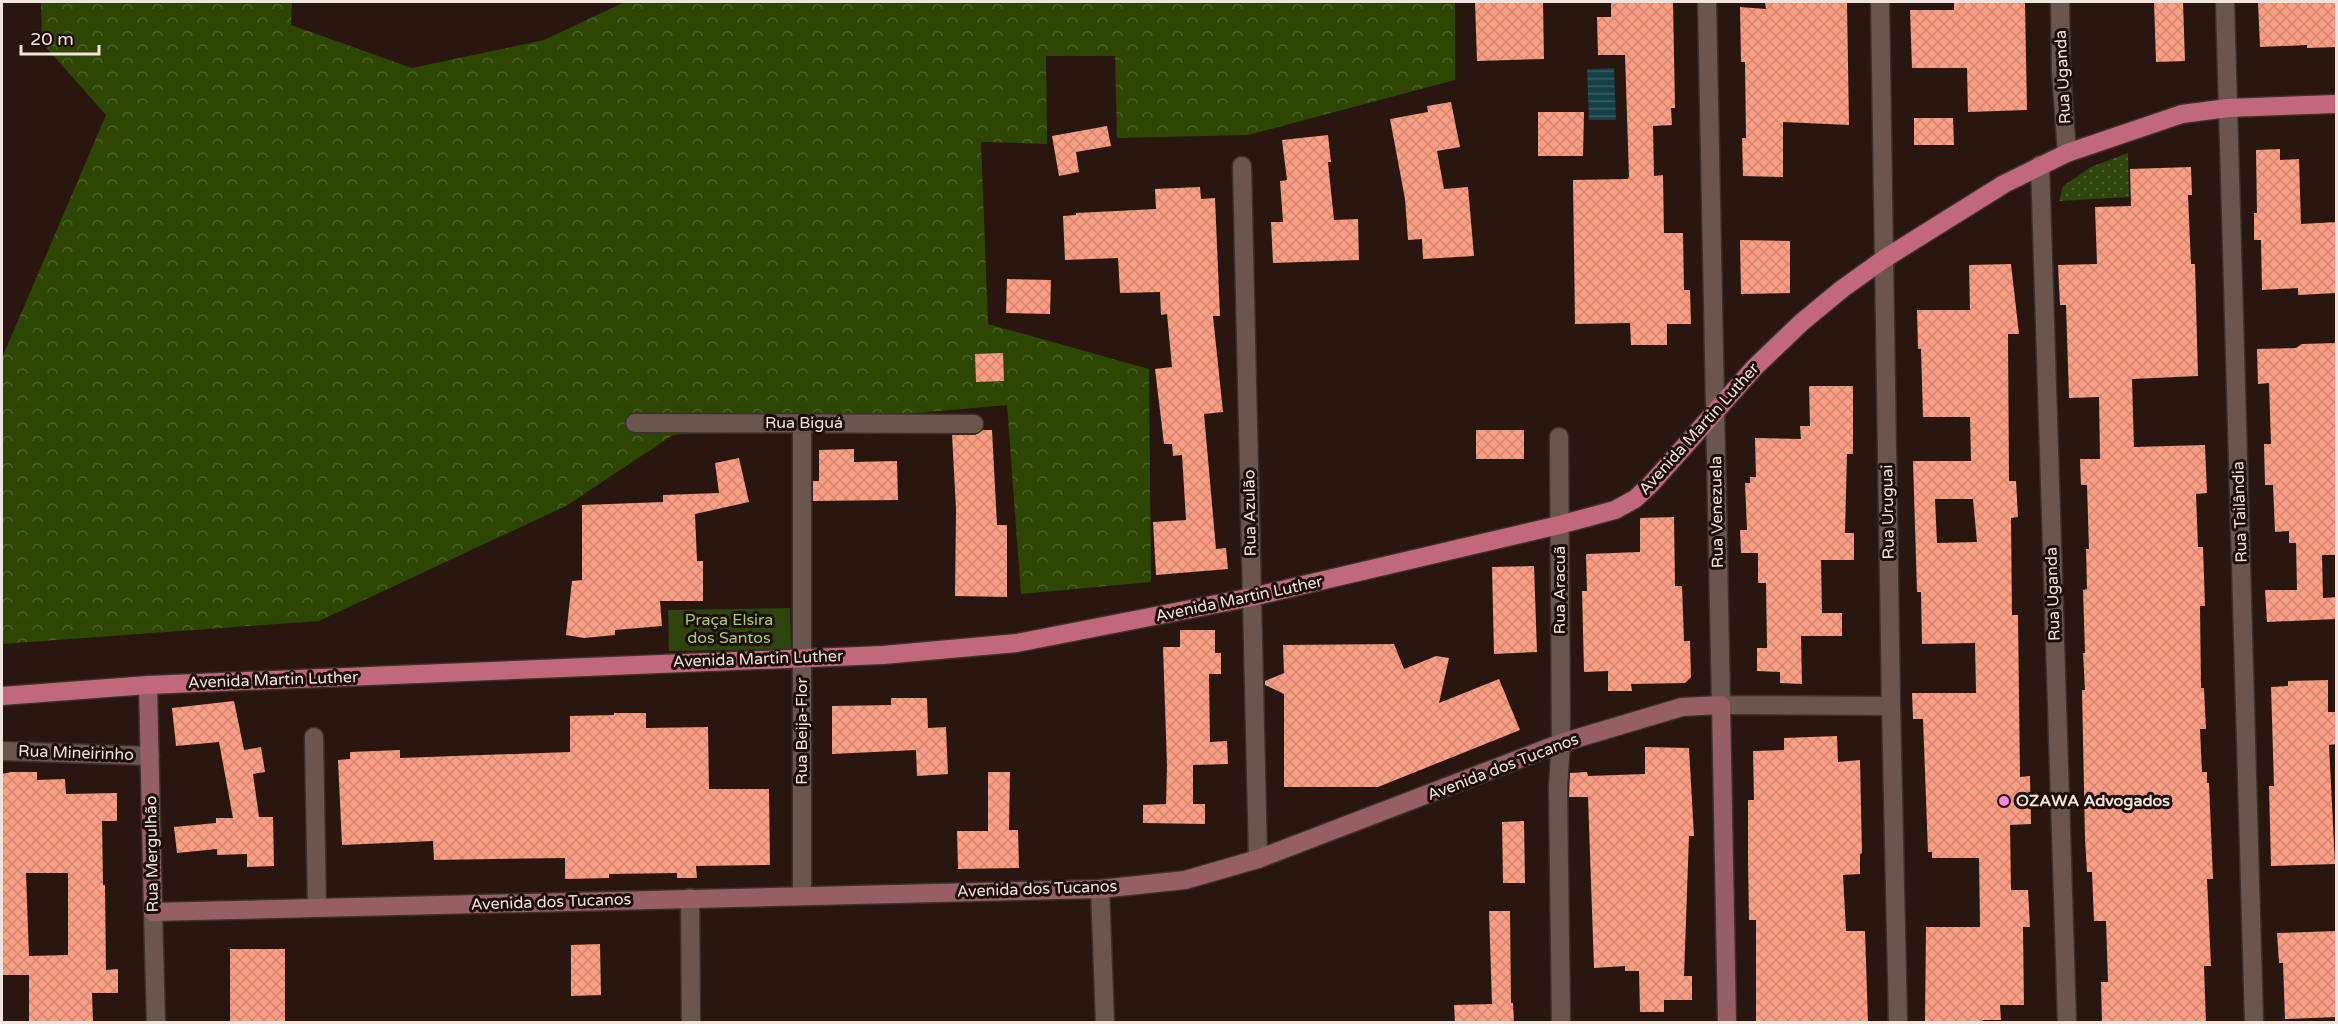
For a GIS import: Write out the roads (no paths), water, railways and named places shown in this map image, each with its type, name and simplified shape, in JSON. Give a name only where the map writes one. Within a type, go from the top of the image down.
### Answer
[{"type":"main road","name":"Avenida Martin Luther","points":[[2,696],[148,685],[883,655],[1017,643],[1252,597],[1559,525],[1615,510],[1635,499],[1652,484],[1715,410],[1802,322],[1884,259],[2004,184],[2067,153],[2182,114],[2228,108],[2337,104]]},
{"type":"street","name":"Rua Venezuela","points":[[1707,2],[1727,1023]]},
{"type":"street","name":"Rua Uruguai","points":[[1880,2],[1898,1023]]},
{"type":"street","name":"Rua Uganda","points":[[2060,2],[2061,71],[2067,153]]},
{"type":"street","name":"Rua Tailândia","points":[[2225,2],[2254,1023]]},
{"type":"street","name":"Rua Uganda","points":[[2040,165],[2067,1023]]},
{"type":"street","name":"Rua Azulão","points":[[1242,166],[1258,859]]},
{"type":"street","name":"Rua Biguá","points":[[635,423],[974,424]]},
{"type":"street","name":"Rua Beija-Flor","points":[[802,423],[802,895]]},
{"type":"street","name":"Rua Aracuã","points":[[1559,437],[1561,743],[1558,787],[1561,1023]]},
{"type":"street","name":"Rua Mergulhão","points":[[148,685],[156,1023]]},
{"type":"street","name":"Avenida dos Tucanos","points":[[153,912],[1100,889],[1185,880],[1258,859],[1561,743],[1682,707],[1720,705],[1891,706]]},
{"type":"street","points":[[314,738],[317,908]]},
{"type":"street","name":"Rua Mineirinho","points":[[2,751],[150,756]]},
{"type":"street","points":[[1100,889],[1106,1023]]},
{"type":"street","points":[[690,898],[691,1023]]},
{"type":"water","points":[[1614,68],[1616,120],[1589,120],[1587,69]]},
{"type":"place","name":"OZAWA Advogados","points":[[2004,801]]},
{"type":"park label","name":"Praça Elsira dos Santos","points":[[729,629]]}]
